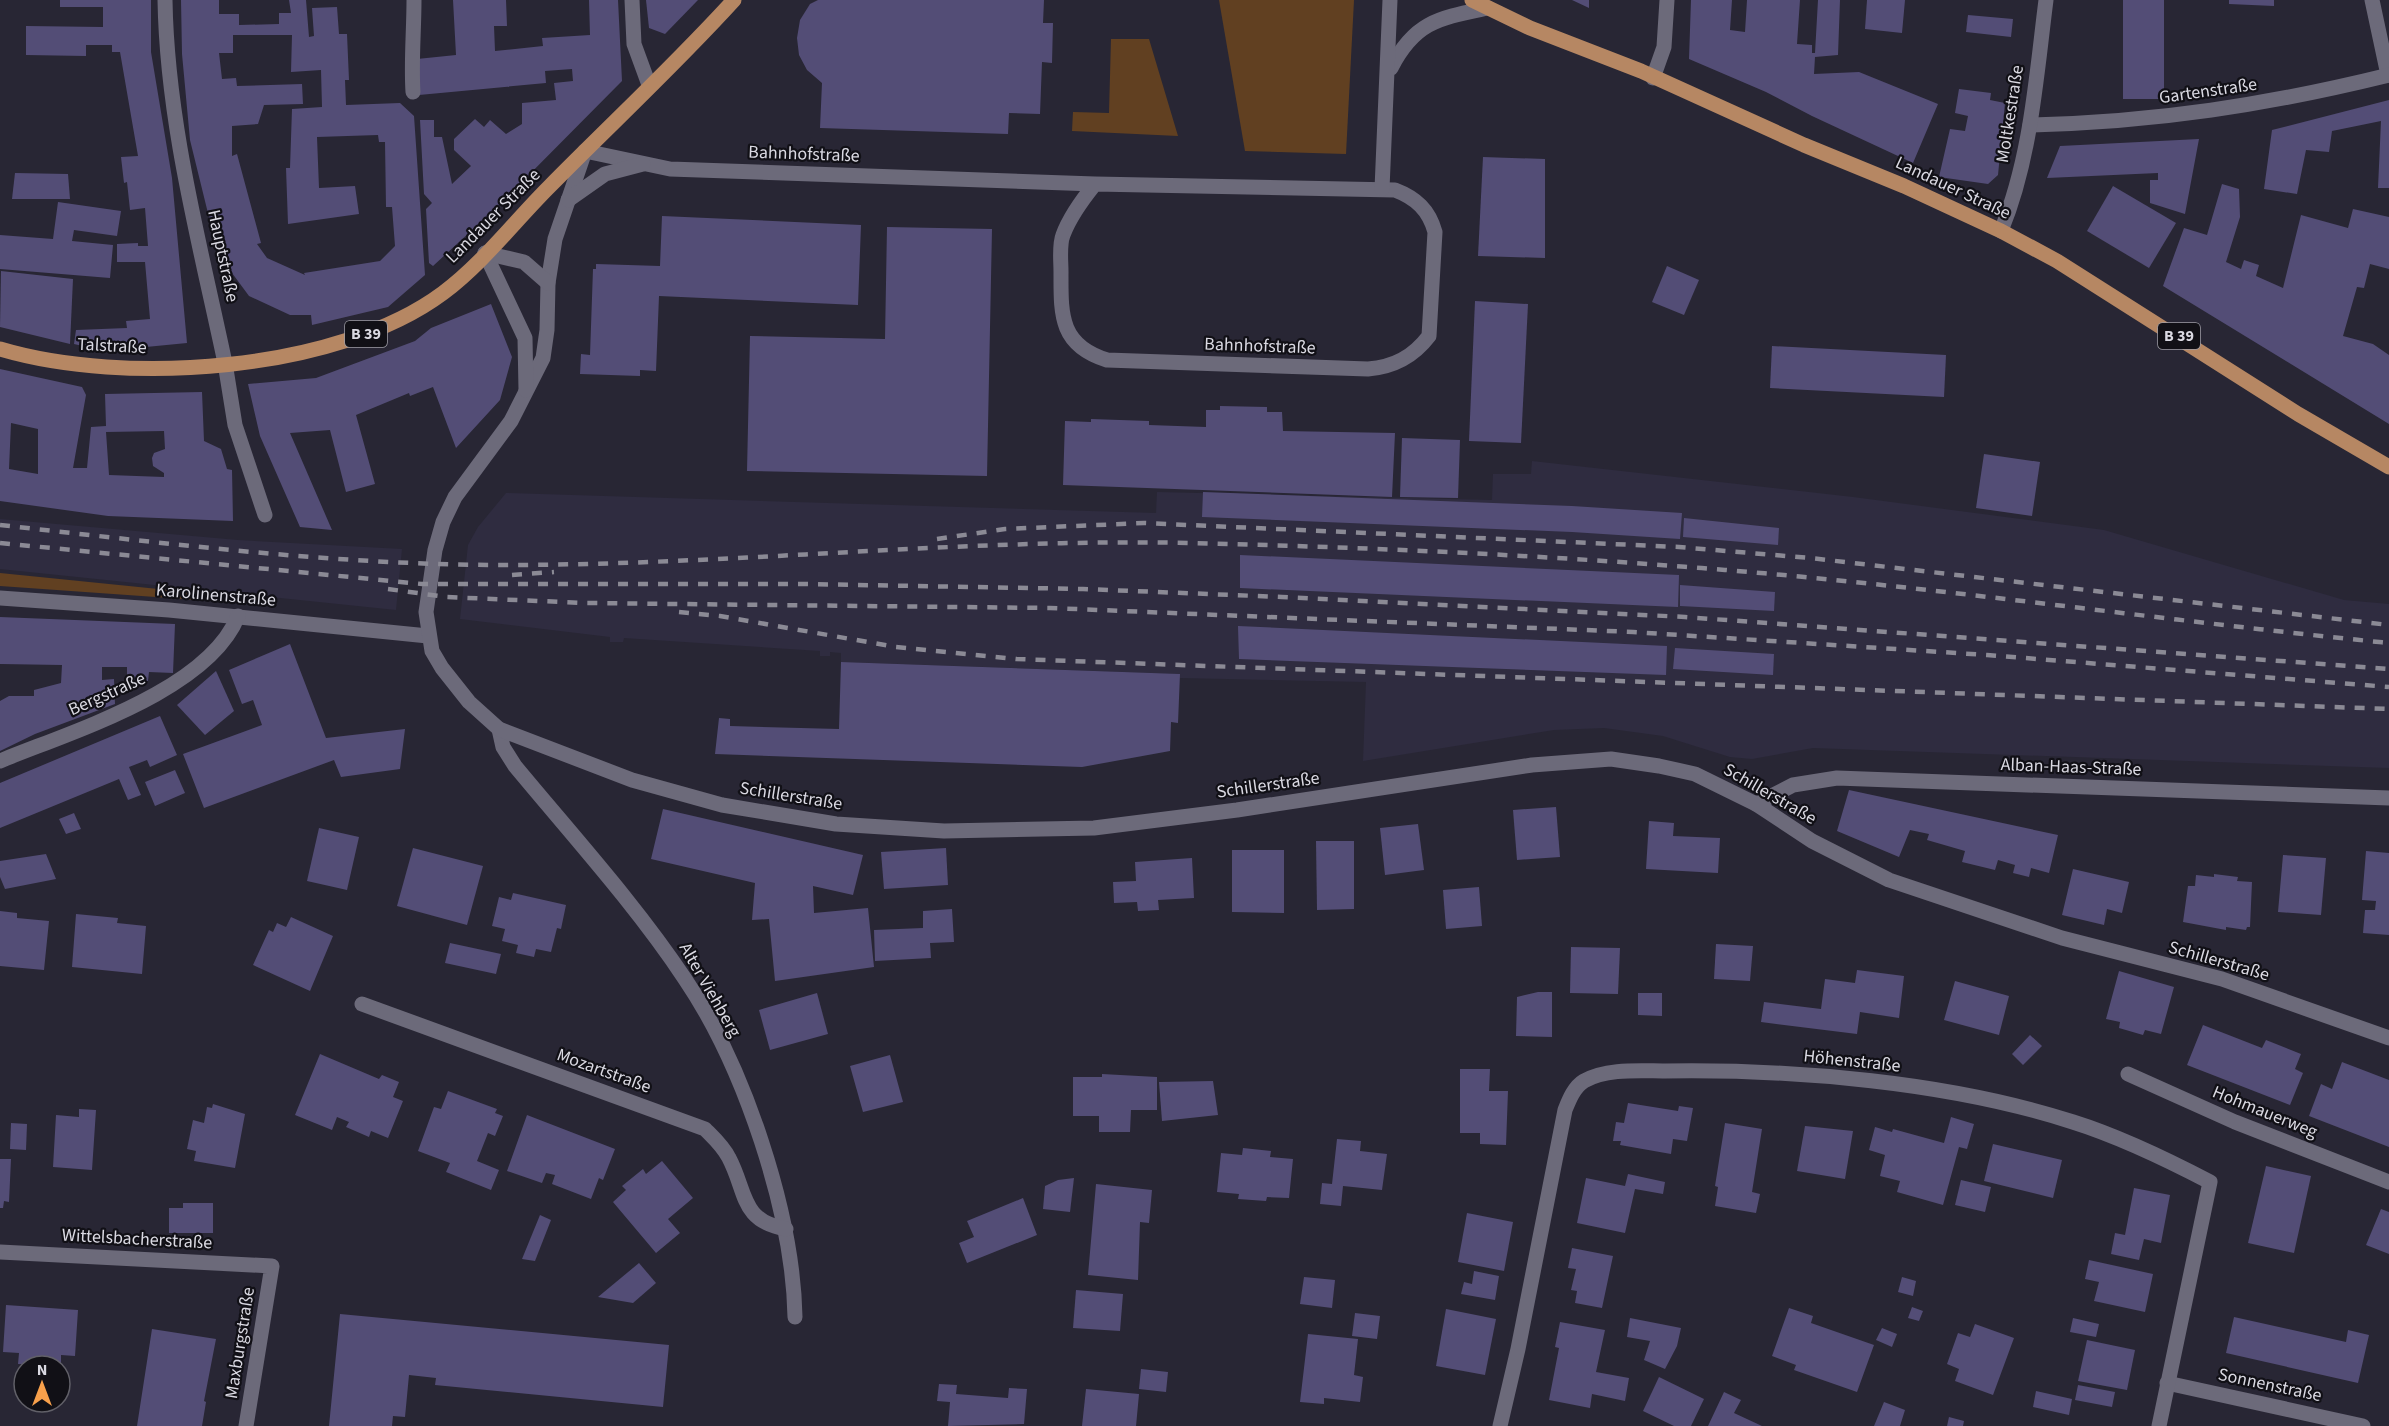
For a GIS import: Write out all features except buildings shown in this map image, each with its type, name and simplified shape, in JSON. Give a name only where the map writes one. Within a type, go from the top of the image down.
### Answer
[{"type":"main road","name":"Landauer Straße","points":[[225,363],[320,350],[350,341],[443,293],[734,0]]},
{"type":"main road","name":"Landauer Straße","points":[[1472,0],[1530,28],[1653,78],[1813,149],[1904,186],[2001,231],[2057,261],[2298,414],[2389,467]]},
{"type":"main road","name":"Talstraße","points":[[0,349],[59,362],[97,367],[131,368],[225,363]]},
{"type":"street","name":"Hauptstraße","points":[[165,0],[165,38],[172,108],[225,363],[235,426],[265,514]]},
{"type":"street","points":[[413,92],[411,63],[414,51],[414,0]]},
{"type":"street","points":[[632,0],[634,44],[649,85]]},
{"type":"street","points":[[1382,189],[1390,0]]},
{"type":"street","points":[[1653,78],[1664,47],[1667,0]]},
{"type":"street","name":"Moltkestraße","points":[[2001,231],[2020,180],[2030,125],[2046,0]]},
{"type":"street","points":[[2372,0],[2388,75]]},
{"type":"street","points":[[1388,73],[1400,50],[1420,29],[1448,17],[1488,8]]},
{"type":"street","name":"Gartenstraße","points":[[2030,125],[2168,117],[2232,109],[2309,95],[2388,75]]},
{"type":"street","name":"Bahnhofstraße","points":[[585,151],[670,169],[1095,184],[1382,189],[1407,194],[1418,201],[1432,221],[1436,244],[1429,336],[1409,357],[1383,368],[1107,360],[1095,356],[1074,341],[1061,314],[1062,238],[1076,208],[1095,184]]},
{"type":"street","name":"Schillerstraße","points":[[585,151],[555,239],[548,283],[543,358],[526,396],[455,497],[443,522],[435,550],[426,612],[428,636],[442,668],[469,702],[499,729],[632,780],[722,805],[836,824],[923,830],[1094,828],[1237,810],[1532,765],[1611,759],[1659,766],[1695,774],[1756,804],[1812,841],[1888,880],[2062,938],[2222,980],[2389,1038]]},
{"type":"street","points":[[568,200],[605,174],[643,164]]},
{"type":"street","points":[[485,253],[524,262],[548,283]]},
{"type":"street","points":[[485,253],[525,338],[528,373],[526,396]]},
{"type":"street","name":"Karolinenstraße","points":[[0,598],[238,616],[428,636]]},
{"type":"street","name":"Bergstraße","points":[[0,760],[137,705],[168,687],[223,644],[238,616]]},
{"type":"street","name":"Alter Viehberg","points":[[499,729],[503,747],[515,766],[645,924],[687,981],[741,1088],[765,1154],[786,1229],[794,1276],[795,1317]]},
{"type":"street","name":"Alban-Haas-Straße","points":[[1756,804],[1793,785],[1837,778],[2389,798]]},
{"type":"street","name":"Mozartstraße","points":[[362,1004],[705,1129],[719,1142],[730,1158],[750,1211],[762,1222],[786,1229]]},
{"type":"street","name":"Höhenstraße","points":[[1500,1426],[1518,1349],[1565,1110],[1571,1095],[1583,1081],[1621,1072],[1710,1070],[1789,1074],[1904,1086],[2018,1107],[2118,1138],[2210,1182],[2159,1426]]},
{"type":"street","name":"Hohmauerweg","points":[[2128,1074],[2235,1122],[2389,1182]]},
{"type":"street","name":"Wittelsbacherstraße","points":[[0,1252],[272,1266]]},
{"type":"street","name":"Maxburgstraße","points":[[246,1426],[272,1266]]},
{"type":"street","name":"Sonnenstraße","points":[[2167,1383],[2363,1426]]},
{"type":"shaded area","points":[[1219,0],[1354,0],[1346,154],[1245,151]]},
{"type":"shaded area","points":[[1111,39],[1149,39],[1178,136],[1072,131],[1073,112],[1109,113]]},
{"type":"shaded area","points":[[1532,461],[1853,497],[2104,530],[2344,600],[2389,604],[2389,768],[1813,748],[1752,759],[1730,757],[1663,736],[1604,728],[1554,730],[1363,761],[1366,682],[1180,678],[1179,674],[841,662],[841,653],[830,652],[830,656],[820,656],[820,651],[624,638],[623,642],[610,642],[610,637],[460,619],[468,545],[478,527],[506,493],[1156,513],[1157,492],[1492,500],[1493,474],[1531,474]]},
{"type":"shaded area","points":[[0,519],[238,540],[402,549],[396,610],[0,569]]},
{"type":"shaded area","points":[[0,573],[198,593],[198,600],[0,586]]},
{"type":"railway","points":[[937,539],[1005,529],[1144,523],[1679,547],[1810,558],[2389,625]]},
{"type":"railway","points":[[0,525],[307,557],[430,564],[579,564],[667,561],[1015,544],[1190,543],[1424,551],[1581,559],[1815,578],[2389,643]]},
{"type":"railway","points":[[0,543],[422,584],[805,584],[1083,589],[1282,597],[1685,617],[2389,669]]},
{"type":"railway","points":[[512,575],[554,572]]},
{"type":"railway","points":[[388,589],[446,597],[586,603],[1050,608],[1633,632],[1987,655],[2389,687]]},
{"type":"railway","points":[[679,612],[720,616],[896,647],[1016,659],[2389,709]]}]
